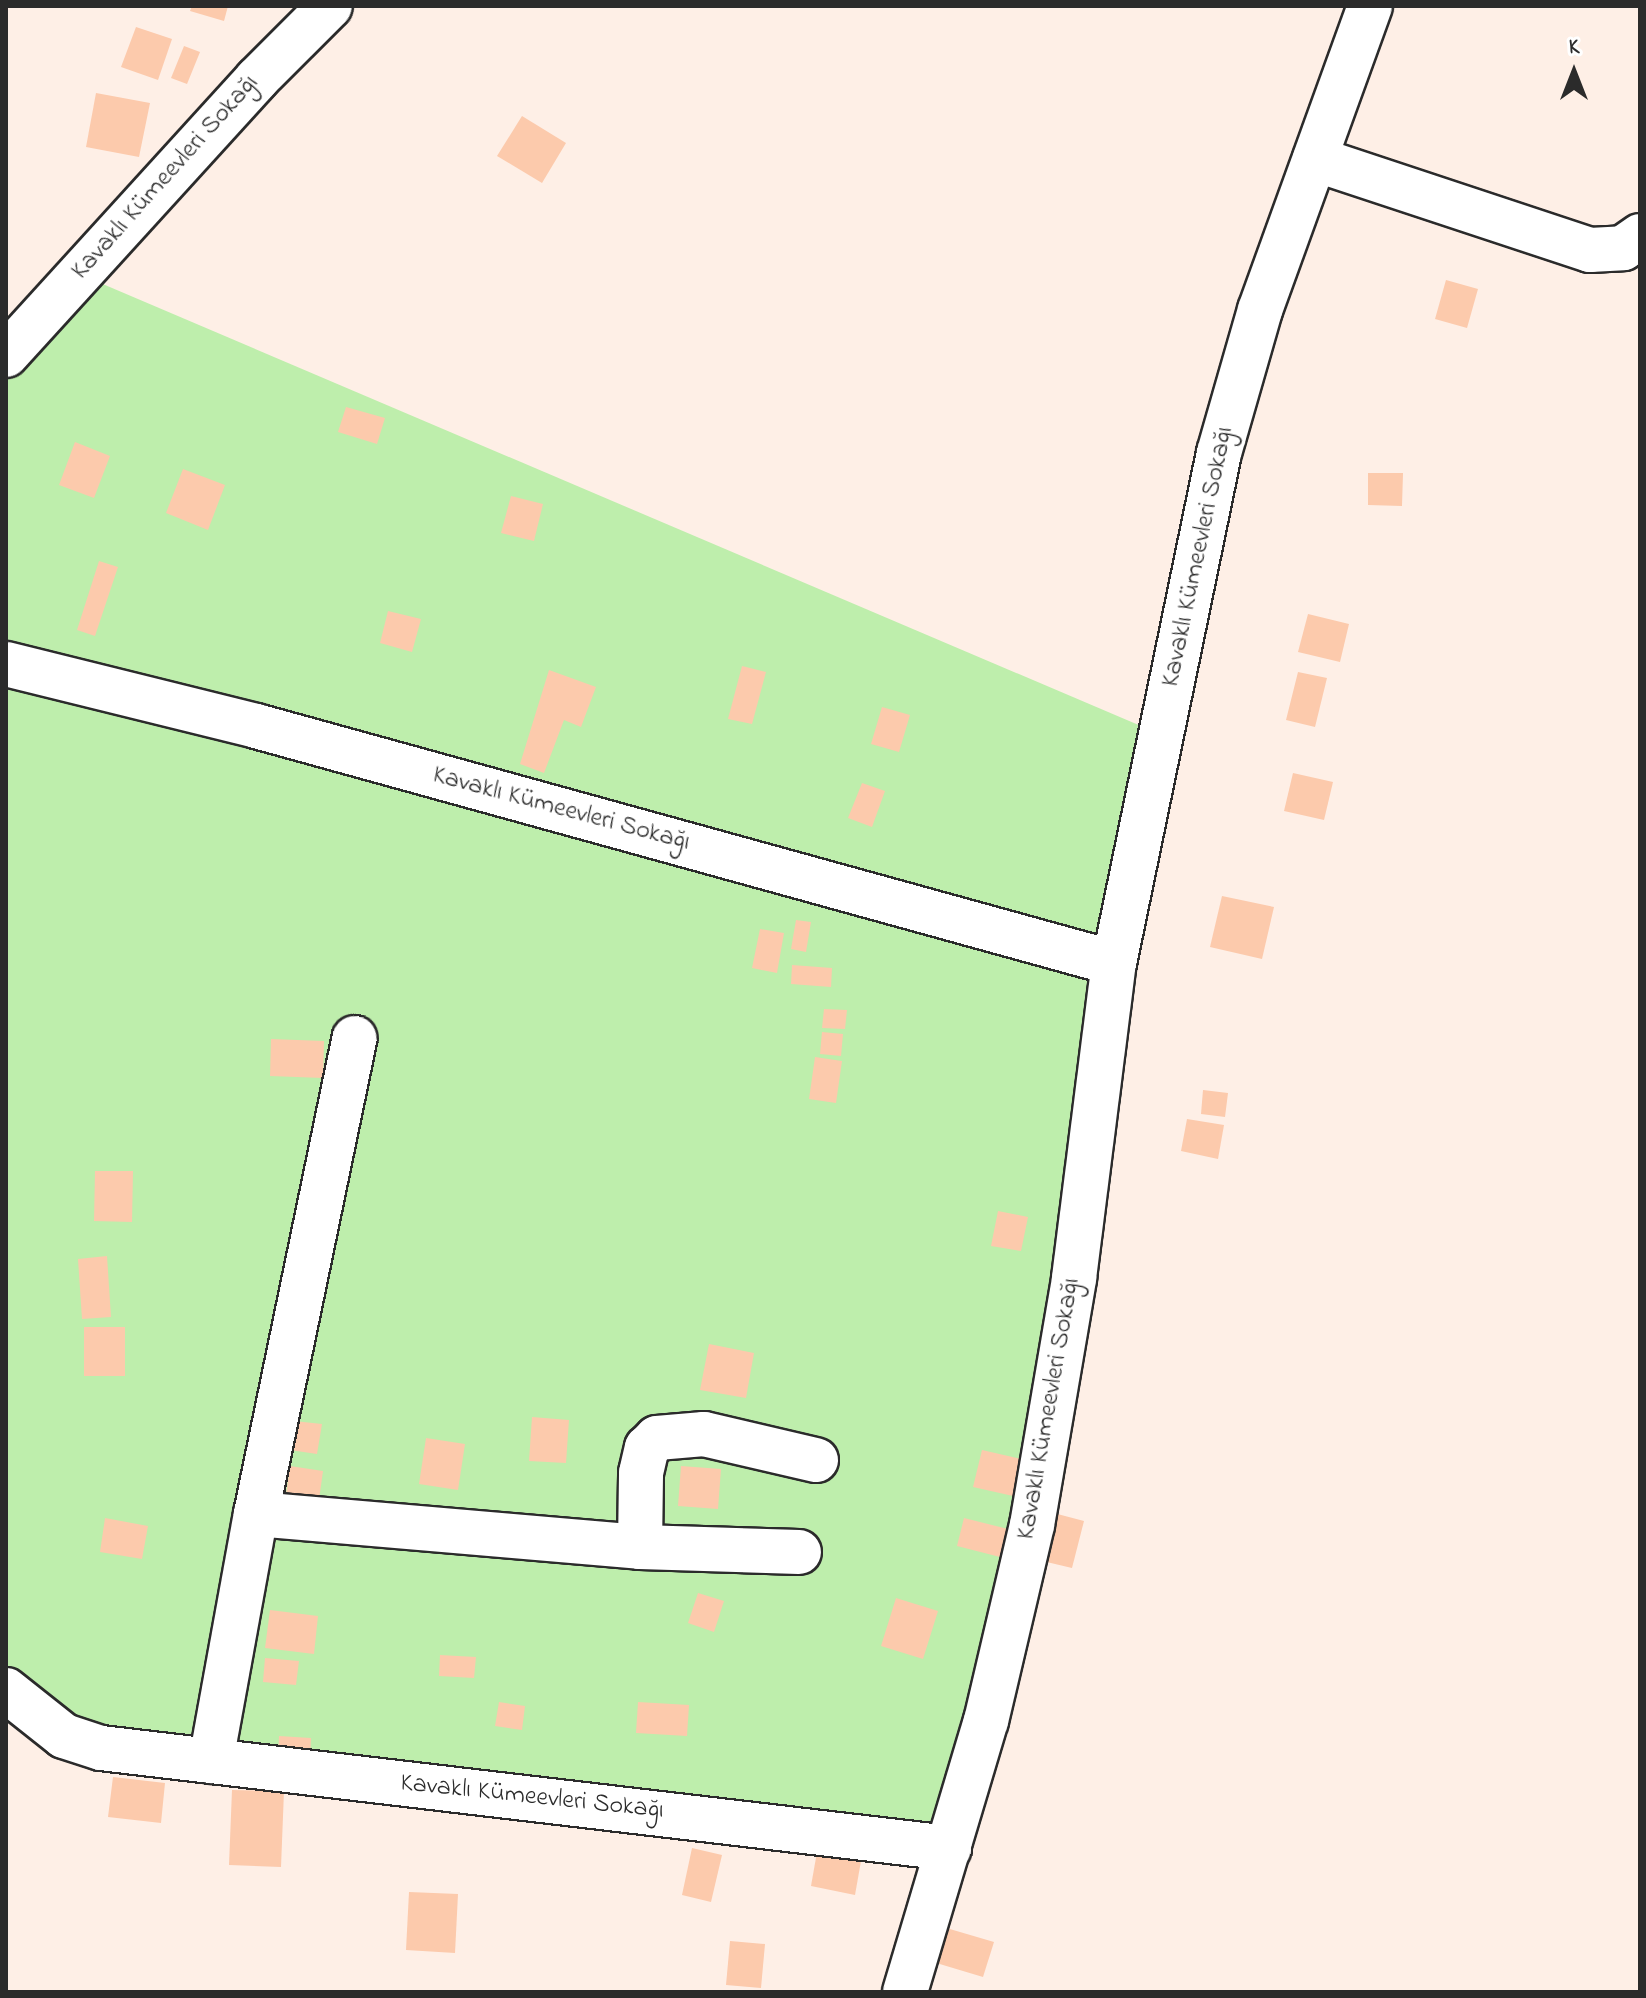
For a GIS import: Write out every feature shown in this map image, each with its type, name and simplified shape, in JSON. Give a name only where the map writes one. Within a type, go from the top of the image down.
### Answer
[{"type":"street","name":"Kavaklı Kümeevleri Sokağı","points":[[6,355],[257,79],[330,6]]},
{"type":"street","name":"Kavaklı Kümeevleri Sokağı","points":[[905,1992],[986,1721],[1046,1457],[1114,963],[1219,453],[1260,310],[1370,6]]},
{"type":"street","points":[[1315,159],[1590,250],[1623,248],[1640,236]]},
{"type":"street","name":"Kavaklı Kümeevleri Sokağı","points":[[6,664],[256,726],[1114,963]]},
{"type":"street","points":[[211,1761],[256,1514],[355,1038]]},
{"type":"street","points":[[640,1547],[641,1473],[647,1448],[657,1438],[704,1434],[816,1460]]},
{"type":"street","points":[[256,1514],[640,1547],[799,1552]]},
{"type":"street","name":"Kavaklı Kümeevleri Sokağı","points":[[6,1690],[64,1736],[101,1748],[949,1848]]},
{"type":"green space","points":[[98,282],[1148,729],[1106,950],[6,656],[6,381]]},
{"type":"green space","points":[[6,672],[1105,969],[1047,1402],[938,1831],[106,1734],[39,1698],[6,1669]]},
{"type":"building","points":[[192,6],[228,6],[224,21],[190,11]]},
{"type":"building","points":[[136,27],[172,39],[158,80],[121,67]]},
{"type":"building","points":[[184,46],[200,52],[187,84],[171,78]]},
{"type":"building","points":[[96,93],[150,103],[139,157],[86,147]]},
{"type":"building","points":[[522,116],[566,143],[542,183],[497,156]]},
{"type":"building","points":[[1446,280],[1478,289],[1467,328],[1435,319]]},
{"type":"building","points":[[346,407],[385,418],[377,444],[338,432]]},
{"type":"building","points":[[75,442],[110,456],[94,498],[59,485]]},
{"type":"building","points":[[183,469],[225,485],[208,530],[166,513]]},
{"type":"building","points":[[1368,473],[1403,473],[1402,506],[1368,505]]},
{"type":"building","points":[[511,496],[543,504],[534,541],[501,533]]},
{"type":"building","points":[[99,561],[118,567],[95,636],[77,630]]},
{"type":"building","points":[[388,611],[421,619],[412,652],[380,643]]},
{"type":"building","points":[[1308,614],[1349,624],[1340,662],[1298,652]]},
{"type":"building","points":[[742,666],[766,672],[752,724],[728,719]]},
{"type":"building","points":[[549,670],[596,687],[581,727],[564,720],[544,773],[520,764]]},
{"type":"building","points":[[1298,672],[1327,678],[1315,727],[1286,720]]},
{"type":"building","points":[[882,707],[910,715],[899,752],[871,744]]},
{"type":"building","points":[[1293,773],[1333,782],[1324,820],[1284,811]]},
{"type":"building","points":[[862,783],[885,791],[872,827],[848,818]]},
{"type":"building","points":[[1222,896],[1274,907],[1262,959],[1210,947]]},
{"type":"building","points":[[796,920],[811,922],[806,952],[791,949]]},
{"type":"building","points":[[760,929],[784,933],[777,973],[752,968]]},
{"type":"building","points":[[792,965],[832,968],[831,987],[791,984]]},
{"type":"building","points":[[824,1009],[847,1010],[845,1029],[822,1028]]},
{"type":"building","points":[[822,1032],[843,1034],[841,1056],[820,1054]]},
{"type":"building","points":[[271,1039],[324,1041],[323,1078],[270,1076]]},
{"type":"building","points":[[815,1057],[842,1061],[836,1103],[809,1099]]},
{"type":"building","points":[[1203,1090],[1228,1093],[1225,1117],[1201,1114]]},
{"type":"building","points":[[1187,1119],[1224,1125],[1218,1159],[1181,1151]]},
{"type":"building","points":[[95,1171],[133,1171],[132,1222],[94,1221]]},
{"type":"building","points":[[998,1211],[1028,1217],[1021,1251],[991,1246]]},
{"type":"building","points":[[107,1256],[111,1317],[82,1319],[78,1259]]},
{"type":"building","points":[[84,1327],[125,1327],[125,1376],[84,1376]]},
{"type":"building","points":[[709,1344],[754,1353],[746,1398],[700,1390]]},
{"type":"building","points":[[532,1417],[569,1420],[566,1463],[529,1461]]},
{"type":"building","points":[[294,1421],[322,1424],[317,1454],[290,1450]]},
{"type":"building","points":[[426,1438],[465,1444],[458,1490],[419,1484]]},
{"type":"building","points":[[982,1450],[1021,1459],[1013,1496],[973,1487]]},
{"type":"building","points":[[290,1466],[323,1471],[318,1507],[285,1502]]},
{"type":"building","points":[[681,1466],[721,1469],[718,1509],[678,1506]]},
{"type":"building","points":[[1046,1511],[1084,1521],[1072,1568],[1034,1559]]},
{"type":"building","points":[[105,1518],[148,1526],[142,1559],[100,1552]]},
{"type":"building","points":[[964,1518],[1008,1529],[1000,1557],[957,1546]]},
{"type":"building","points":[[698,1593],[724,1601],[714,1632],[688,1623]]},
{"type":"building","points":[[896,1598],[938,1611],[923,1659],[881,1646]]},
{"type":"building","points":[[270,1610],[318,1616],[314,1654],[265,1648]]},
{"type":"building","points":[[440,1655],[476,1657],[474,1678],[439,1676]]},
{"type":"building","points":[[265,1658],[299,1661],[296,1685],[263,1682]]},
{"type":"building","points":[[499,1702],[525,1706],[522,1730],[495,1726]]},
{"type":"building","points":[[638,1702],[689,1705],[687,1736],[636,1733]]},
{"type":"building","points":[[279,1736],[311,1738],[310,1763],[278,1762]]},
{"type":"building","points":[[113,1777],[165,1783],[161,1823],[108,1817]]},
{"type":"building","points":[[232,1790],[284,1791],[281,1867],[229,1865]]},
{"type":"building","points":[[692,1848],[722,1855],[711,1902],[682,1895]]},
{"type":"building","points":[[817,1852],[861,1861],[855,1895],[811,1886]]},
{"type":"building","points":[[409,1892],[458,1894],[455,1953],[406,1950]]},
{"type":"building","points":[[943,1927],[994,1942],[983,1977],[933,1962]]},
{"type":"building","points":[[730,1941],[765,1944],[761,1988],[726,1985]]}]
